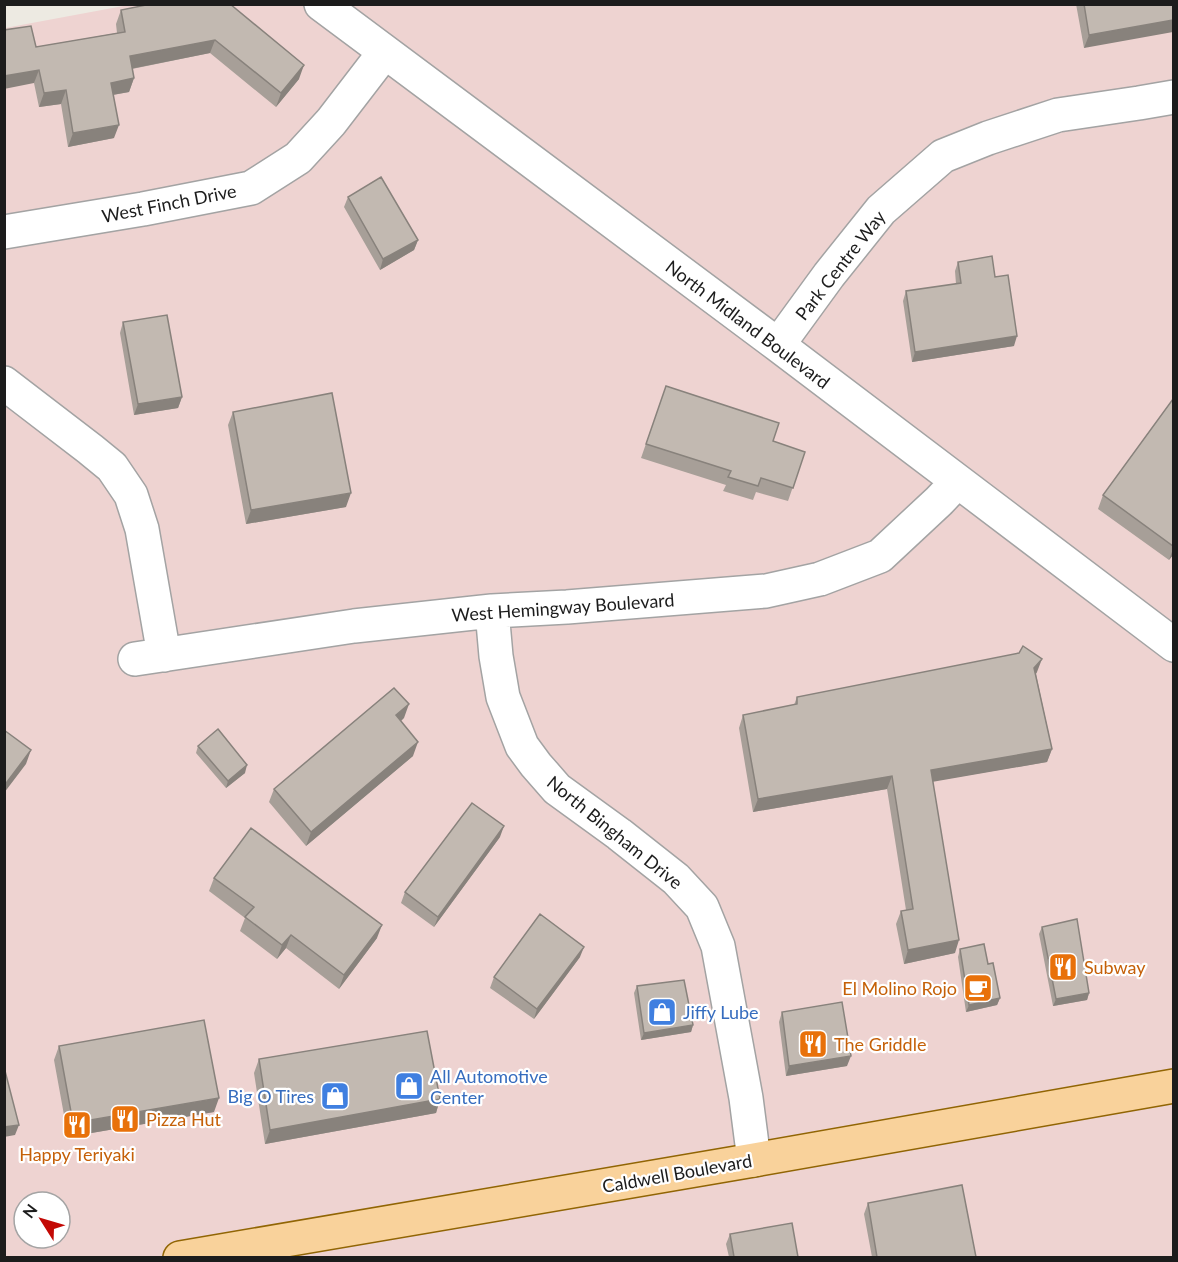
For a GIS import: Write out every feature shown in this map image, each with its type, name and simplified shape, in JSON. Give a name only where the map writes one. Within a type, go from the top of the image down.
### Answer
[{"type":"main road","name":"Caldwell Boulevard","points":[[180,1257],[754,1160],[1173,1086]]},
{"type":"street","name":"North Midland Boulevard","points":[[321,4],[778,345],[1173,645]]},
{"type":"street","name":"West Finch Drive","points":[[4,232],[251,188],[298,158],[331,122],[384,53]]},
{"type":"street","name":"Park Centre Way","points":[[778,345],[829,275],[881,210],[943,156],[1058,114],[1173,97]]},
{"type":"street","name":"West Hemingway Boulevard","points":[[4,383],[112,467],[131,495],[142,530],[150,657],[354,626],[492,611],[766,591],[820,579],[880,556],[957,482]]},
{"type":"street","name":"North Bingham Drive","points":[[492,611],[503,697],[522,747],[557,789],[676,879],[702,907],[718,946],[746,1098],[754,1160]]},
{"type":"shaded area","points":[[134,4],[1173,5],[1173,1257],[5,1258],[5,28]]},
{"type":"building","points":[[151,4],[230,4],[304,65],[281,93],[215,40],[130,56],[134,78],[111,83],[119,125],[73,133],[66,90],[44,93],[39,70],[4,76],[4,30],[31,26],[36,47],[125,32],[121,10]]},
{"type":"building","points":[[1084,4],[1173,4],[1173,20],[1089,35]]},
{"type":"building","points":[[381,177],[418,240],[383,259],[348,197]]},
{"type":"building","points":[[992,256],[995,277],[1008,275],[1017,336],[915,352],[906,291],[961,283],[958,262]]},
{"type":"building","points":[[167,315],[182,397],[138,404],[123,322]]},
{"type":"building","points":[[666,386],[779,423],[773,441],[805,452],[793,488],[761,478],[758,486],[728,477],[731,471],[646,444]]},
{"type":"building","points":[[332,393],[351,493],[251,510],[233,412]]},
{"type":"building","points":[[1173,399],[1173,546],[1103,495]]},
{"type":"building","points":[[1023,646],[1042,659],[1034,668],[1052,749],[931,770],[959,940],[908,950],[901,911],[913,909],[892,776],[758,799],[743,715],[797,704],[797,697],[1019,653]]},
{"type":"building","points":[[394,688],[409,704],[396,715],[418,742],[311,832],[274,789]]},
{"type":"building","points":[[218,729],[247,765],[228,781],[198,746]]},
{"type":"building","points":[[4,730],[31,750],[4,786]]},
{"type":"building","points":[[472,803],[504,826],[438,917],[405,892]]},
{"type":"building","points":[[251,828],[382,925],[344,975],[291,935],[282,945],[245,917],[254,907],[214,878]]},
{"type":"building","points":[[540,914],[584,947],[537,1009],[494,977]]},
{"type":"building","name":"Subway","points":[[1077,919],[1089,993],[1056,999],[1042,927]]},
{"type":"building","name":"El Molino Rojo","points":[[984,944],[988,964],[993,963],[1000,998],[969,1005],[960,949]]},
{"type":"building","name":"Jiffy Lube","points":[[684,980],[693,1025],[644,1033],[637,986]]},
{"type":"building","name":"The Griddle","points":[[842,1002],[851,1056],[789,1066],[782,1012]]},
{"type":"building","points":[[204,1020],[219,1098],[73,1123],[59,1046]]},
{"type":"building","points":[[427,1031],[440,1099],[270,1130],[259,1059]]},
{"type":"building","points":[[4,1067],[19,1125],[4,1127]]},
{"type":"building","points":[[962,1185],[976,1257],[877,1257],[868,1203]]},
{"type":"building","points":[[792,1223],[798,1257],[734,1257],[730,1234]]},
{"type":"place","name":"Subway","points":[[1063,967]]},
{"type":"place","name":"El Molino Rojo","points":[[978,988]]},
{"type":"place","name":"Jiffy Lube","points":[[662,1012]]},
{"type":"place","name":"The Griddle","points":[[813,1044]]},
{"type":"place","name":"All Automotive Center","points":[[409,1086]]},
{"type":"place","name":"Big O Tires","points":[[335,1096]]},
{"type":"place","name":"Pizza Hut","points":[[125,1119]]},
{"type":"place","name":"Happy Teriyaki","points":[[77,1125]]}]
